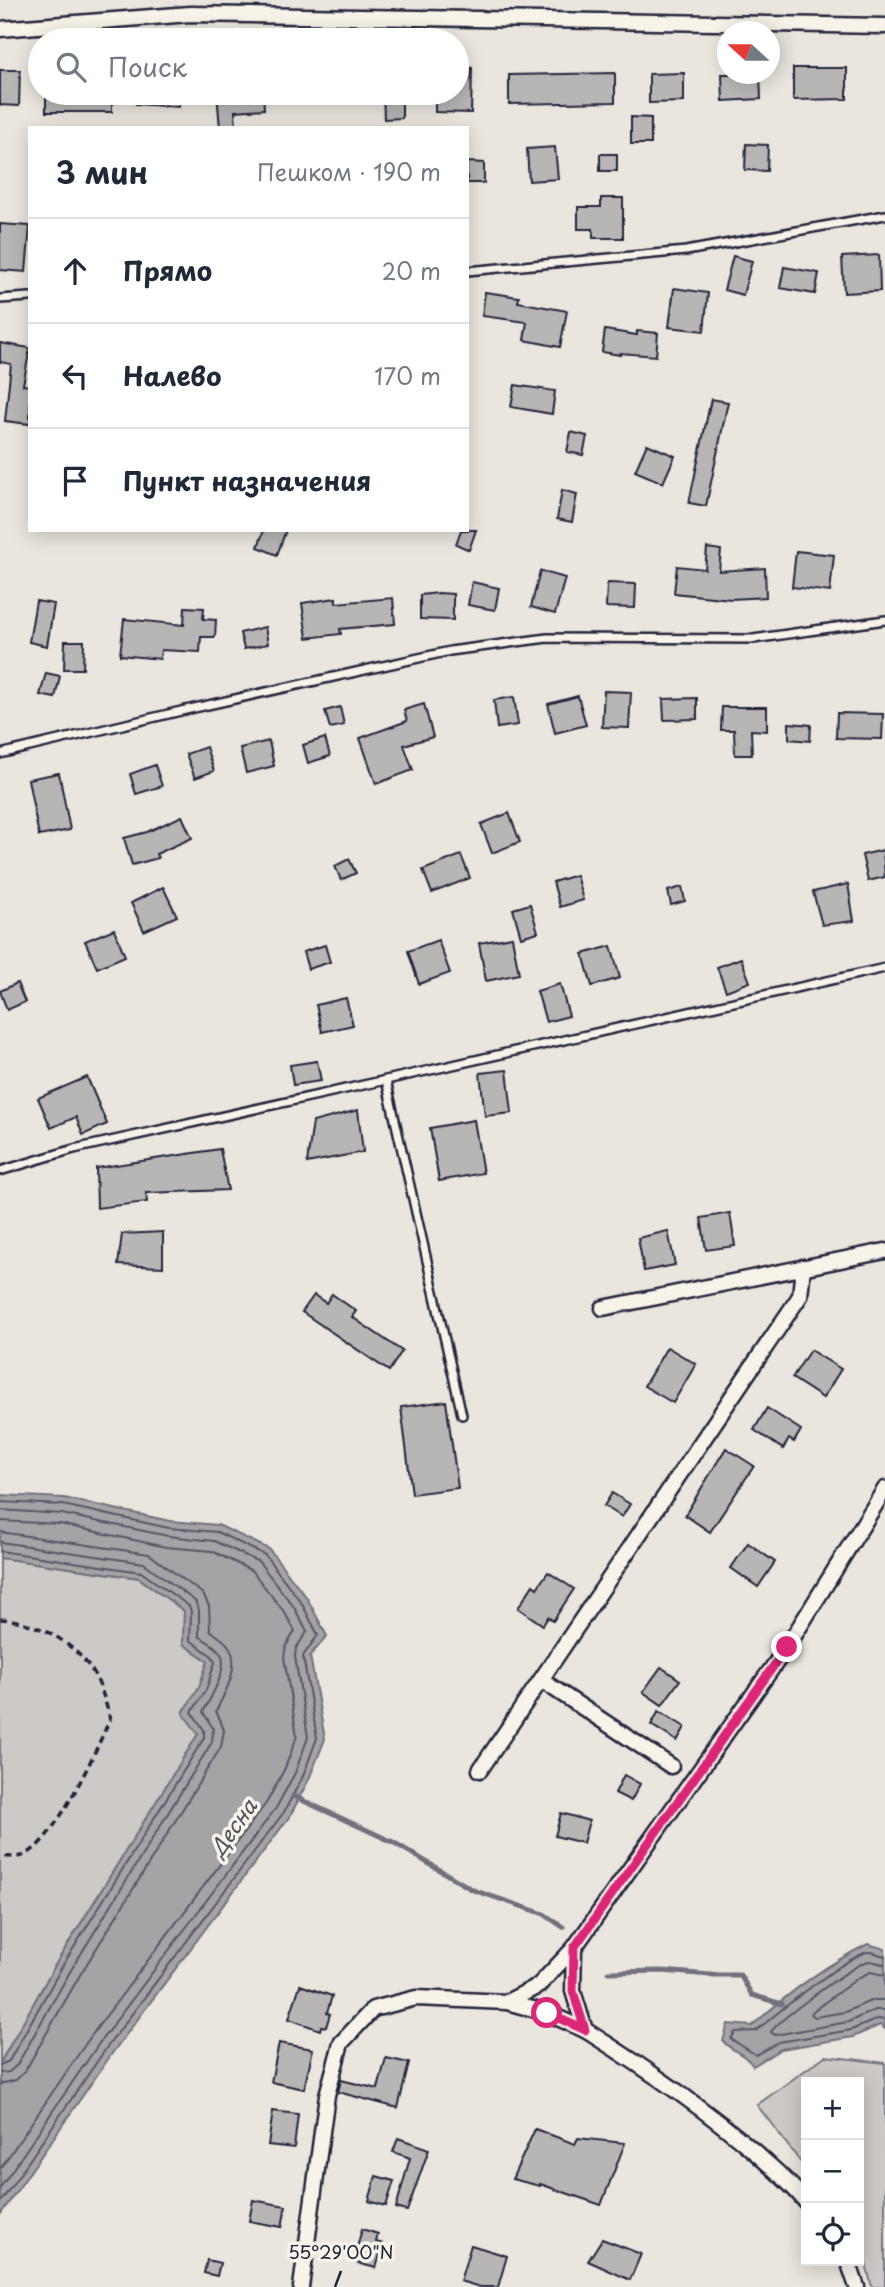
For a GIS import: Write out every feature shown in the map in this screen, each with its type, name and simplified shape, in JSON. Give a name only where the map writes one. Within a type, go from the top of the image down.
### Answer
[{"type":"street","points":[[0,29],[190,14],[885,26]]},
{"type":"street","points":[[603,1308],[885,1251]]},
{"type":"street","points":[[480,1770],[800,1296],[803,1267]]},
{"type":"street","points":[[507,2002],[538,1986],[574,1948],[787,1647],[885,1489]]},
{"type":"street","points":[[541,1680],[671,1766]]},
{"type":"street","points":[[574,1948],[573,1991],[585,2030]]},
{"type":"street","points":[[301,2287],[327,2095],[341,2043],[373,2009],[416,1997],[507,2002],[547,2013],[585,2030],[627,2056],[730,2131],[801,2196]]},
{"type":"street","points":[[850,2266],[858,2287]]},
{"type":"lane","points":[[469,271],[686,251],[885,215]]},
{"type":"lane","points":[[0,299],[28,297]]},
{"type":"lane","points":[[0,754],[450,650],[547,638],[753,639],[885,620]]},
{"type":"lane","points":[[0,1171],[74,1149],[885,968]]},
{"type":"lane","points":[[386,1080],[462,1415]]},
{"type":"path","points":[[0,1619],[15,1620],[41,1628],[68,1645],[92,1671],[110,1719],[75,1792],[47,1838],[23,1856],[0,1857]]},
{"type":"shaded area","points":[[0,1558],[139,1578],[184,1611],[183,1644],[208,1661],[199,1687],[183,1713],[199,1733],[57,1962],[0,2063]]},
{"type":"shaded area","points":[[825,2056],[885,2063],[885,2287],[872,2287],[864,2257],[864,2077],[801,2077],[801,2162],[757,2105]]},
{"type":"water","name":"Десна","points":[[0,1495],[64,1498],[170,1521],[218,1525],[269,1549],[307,1598],[327,1636],[310,1656],[325,1739],[290,1816],[113,2052],[0,2215],[0,2063],[57,1962],[198,1734],[183,1713],[199,1687],[208,1661],[183,1644],[184,1611],[139,1578],[0,1558]]},
{"type":"water","points":[[868,1944],[885,1949],[885,2029],[880,2025],[853,2037],[781,2049],[753,2066],[746,2057],[723,2041],[728,2024],[752,2026],[807,1981]]},
{"type":"building","points":[[469,68],[472,68],[471,113],[435,112],[435,105],[469,105]]},
{"type":"building","points":[[793,68],[847,68],[847,99],[793,100]]},
{"type":"building","points":[[0,70],[20,70],[19,106],[0,105]]},
{"type":"building","points":[[615,73],[615,102],[509,104],[509,75]]},
{"type":"building","points":[[684,73],[684,102],[649,103],[649,74]]},
{"type":"building","points":[[722,84],[760,84],[761,99],[723,101]]},
{"type":"building","points":[[46,105],[112,105],[112,112],[46,112]]},
{"type":"building","points":[[218,105],[264,105],[264,109],[235,111],[236,126],[220,126]]},
{"type":"building","points":[[383,105],[402,105],[402,118],[384,119]]},
{"type":"building","points":[[631,117],[651,118],[651,144],[631,144]]},
{"type":"building","points":[[746,144],[768,145],[767,171],[745,170]]},
{"type":"building","points":[[555,147],[558,179],[529,181],[527,149]]},
{"type":"building","points":[[600,154],[617,154],[617,171],[600,171]]},
{"type":"building","points":[[469,162],[484,163],[484,183],[469,183]]},
{"type":"building","points":[[601,198],[623,198],[623,238],[593,238],[593,229],[578,229],[578,207],[601,207]]},
{"type":"building","points":[[0,224],[28,226],[26,272],[0,270]]},
{"type":"building","points":[[879,255],[880,291],[844,293],[842,257]]},
{"type":"building","points":[[733,256],[752,261],[743,295],[724,290]]},
{"type":"building","points":[[784,267],[819,273],[815,294],[780,288]]},
{"type":"building","points":[[674,288],[708,293],[704,331],[669,327]]},
{"type":"building","points":[[485,292],[519,297],[518,302],[567,311],[560,347],[524,340],[527,322],[482,316]]},
{"type":"building","points":[[605,330],[637,335],[637,331],[658,333],[656,356],[602,352]]},
{"type":"building","points":[[0,343],[28,348],[23,385],[28,386],[28,424],[5,421],[11,364],[0,362]]},
{"type":"building","points":[[515,385],[555,391],[552,414],[511,407]]},
{"type":"building","points":[[711,399],[728,402],[706,506],[689,503]]},
{"type":"building","points":[[571,432],[587,436],[583,455],[567,452]]},
{"type":"building","points":[[647,444],[675,456],[663,483],[635,471]]},
{"type":"building","points":[[562,490],[577,494],[572,522],[557,519]]},
{"type":"building","points":[[476,530],[469,550],[456,544],[460,532]]},
{"type":"building","points":[[263,532],[285,532],[277,555],[258,547]]},
{"type":"building","points":[[707,548],[721,550],[719,571],[765,568],[766,597],[731,599],[674,593],[677,566],[705,569]]},
{"type":"building","points":[[796,551],[834,555],[830,592],[792,587]]},
{"type":"building","points":[[540,571],[565,578],[555,614],[531,607]]},
{"type":"building","points":[[472,582],[499,588],[495,610],[468,605]]},
{"type":"building","points":[[607,583],[636,584],[635,608],[606,607]]},
{"type":"building","points":[[453,594],[453,620],[420,619],[420,595]]},
{"type":"building","points":[[336,598],[336,603],[393,598],[395,624],[340,629],[341,634],[307,638],[302,603]]},
{"type":"building","points":[[36,601],[54,604],[47,646],[29,642]]},
{"type":"building","points":[[185,607],[204,608],[203,619],[216,620],[215,637],[201,637],[200,652],[161,650],[160,659],[120,655],[124,619],[184,625]]},
{"type":"building","points":[[265,627],[268,644],[244,649],[240,633]]},
{"type":"building","points":[[65,641],[84,641],[83,669],[64,669]]},
{"type":"building","points":[[46,673],[60,676],[55,698],[40,695]]},
{"type":"building","points":[[604,691],[631,692],[629,728],[602,727]]},
{"type":"building","points":[[578,696],[586,725],[555,733],[548,704]]},
{"type":"building","points":[[514,697],[518,725],[497,728],[494,700]]},
{"type":"building","points":[[697,698],[697,719],[664,720],[663,699]]},
{"type":"building","points":[[424,704],[433,737],[404,745],[413,770],[376,784],[360,738],[407,721],[404,710]]},
{"type":"building","points":[[340,707],[344,725],[330,728],[325,711]]},
{"type":"building","points":[[722,707],[767,707],[767,731],[751,730],[752,755],[735,755],[734,730],[721,730]]},
{"type":"building","points":[[837,713],[883,714],[882,739],[836,738]]},
{"type":"building","points":[[789,723],[811,725],[810,741],[789,739]]},
{"type":"building","points":[[325,738],[330,756],[308,763],[303,745]]},
{"type":"building","points":[[269,741],[274,766],[246,773],[240,748]]},
{"type":"building","points":[[206,747],[214,771],[195,778],[186,754]]},
{"type":"building","points":[[155,765],[162,786],[136,794],[130,774]]},
{"type":"building","points":[[59,773],[70,830],[39,836],[28,779]]},
{"type":"building","points":[[509,813],[520,842],[492,853],[481,824]]},
{"type":"building","points":[[182,816],[192,838],[156,854],[158,858],[132,865],[124,838],[147,832]]},
{"type":"building","points":[[883,850],[885,877],[868,881],[862,855]]},
{"type":"building","points":[[461,855],[470,878],[432,893],[423,870]]},
{"type":"building","points":[[349,859],[356,873],[341,880],[335,866]]},
{"type":"building","points":[[576,875],[583,900],[560,907],[553,882]]},
{"type":"building","points":[[848,884],[854,921],[822,925],[813,892]]},
{"type":"building","points":[[163,887],[177,916],[144,931],[131,903]]},
{"type":"building","points":[[682,887],[685,901],[671,905],[668,891]]},
{"type":"building","points":[[530,904],[538,932],[521,937],[513,909]]},
{"type":"building","points":[[114,929],[125,956],[97,968],[85,941]]},
{"type":"building","points":[[512,937],[519,974],[486,981],[479,943]]},
{"type":"building","points":[[438,940],[450,973],[419,984],[408,951]]},
{"type":"building","points":[[325,945],[330,962],[308,969],[303,952]]},
{"type":"building","points":[[611,946],[620,978],[592,986],[583,954]]},
{"type":"building","points":[[741,958],[750,982],[726,991],[717,967]]},
{"type":"building","points":[[17,983],[25,1002],[7,1010],[0,991]]},
{"type":"building","points":[[560,984],[569,1016],[546,1022],[537,991]]},
{"type":"building","points":[[346,998],[353,1025],[322,1032],[316,1005]]},
{"type":"building","points":[[317,1061],[321,1081],[293,1085],[290,1065]]},
{"type":"building","points":[[507,1070],[512,1113],[485,1116],[480,1073]]},
{"type":"building","points":[[87,1077],[107,1124],[83,1135],[76,1117],[51,1128],[38,1098]]},
{"type":"building","points":[[358,1110],[363,1152],[307,1163],[313,1122]]},
{"type":"building","points":[[474,1120],[483,1173],[439,1181],[430,1128]]},
{"type":"building","points":[[220,1149],[228,1190],[146,1193],[147,1202],[97,1208],[96,1168]]},
{"type":"building","points":[[730,1213],[735,1246],[706,1250],[701,1218]]},
{"type":"building","points":[[668,1231],[675,1265],[644,1271],[638,1238]]},
{"type":"building","points":[[163,1232],[163,1267],[118,1265],[122,1234]]},
{"type":"building","points":[[332,1294],[356,1311],[352,1317],[402,1351],[389,1371],[302,1312],[314,1295],[326,1303]]},
{"type":"building","points":[[667,1347],[696,1364],[673,1403],[644,1386]]},
{"type":"building","points":[[810,1350],[841,1369],[823,1398],[792,1378]]},
{"type":"building","points":[[446,1401],[458,1488],[412,1494],[401,1407]]},
{"type":"building","points":[[767,1408],[801,1430],[794,1442],[789,1439],[783,1449],[754,1430]]},
{"type":"building","points":[[726,1448],[754,1466],[710,1532],[685,1515]]},
{"type":"building","points":[[612,1493],[630,1504],[622,1517],[604,1506]]},
{"type":"building","points":[[748,1543],[775,1562],[758,1587],[731,1568]]},
{"type":"building","points":[[548,1572],[574,1589],[553,1621],[548,1617],[543,1625],[518,1608],[533,1585],[537,1588]]},
{"type":"building","points":[[661,1667],[680,1680],[662,1705],[643,1692]]},
{"type":"building","points":[[659,1711],[685,1727],[677,1741],[651,1725]]},
{"type":"building","points":[[624,1775],[640,1784],[631,1801],[615,1793]]},
{"type":"building","points":[[561,1813],[589,1821],[583,1843],[555,1836]]},
{"type":"building","points":[[300,1985],[332,1996],[326,2027],[321,2026],[320,2030],[289,2019]]},
{"type":"building","points":[[279,2043],[313,2049],[304,2089],[271,2082]]},
{"type":"building","points":[[386,2058],[409,2063],[398,2108],[338,2092],[341,2080],[378,2089]]},
{"type":"building","points":[[273,2111],[298,2114],[294,2148],[268,2145]]},
{"type":"building","points":[[535,2129],[575,2144],[578,2138],[625,2143],[601,2205],[540,2184],[512,2179]]},
{"type":"building","points":[[398,2138],[429,2149],[407,2211],[396,2208],[410,2158],[393,2152]]},
{"type":"building","points":[[376,2176],[394,2181],[386,2206],[369,2201]]},
{"type":"building","points":[[253,2200],[286,2206],[282,2227],[249,2221]]},
{"type":"building","points":[[362,2229],[378,2234],[376,2242],[383,2244],[376,2268],[353,2262]]},
{"type":"building","points":[[602,2239],[641,2254],[630,2280],[588,2261]]},
{"type":"building","points":[[471,2245],[507,2256],[498,2287],[480,2287],[460,2281]]},
{"type":"building","points":[[207,2260],[220,2263],[217,2276],[204,2273]]},
{"type":"waterway","points":[[293,1796],[393,1842],[473,1890],[544,1914],[563,1927]]},
{"type":"waterway","points":[[608,1972],[663,1971],[740,1975],[752,1995],[782,2004]]},
{"type":"route","points":[[547,2013],[585,2030],[573,1991],[574,1948],[787,1647]]}]
